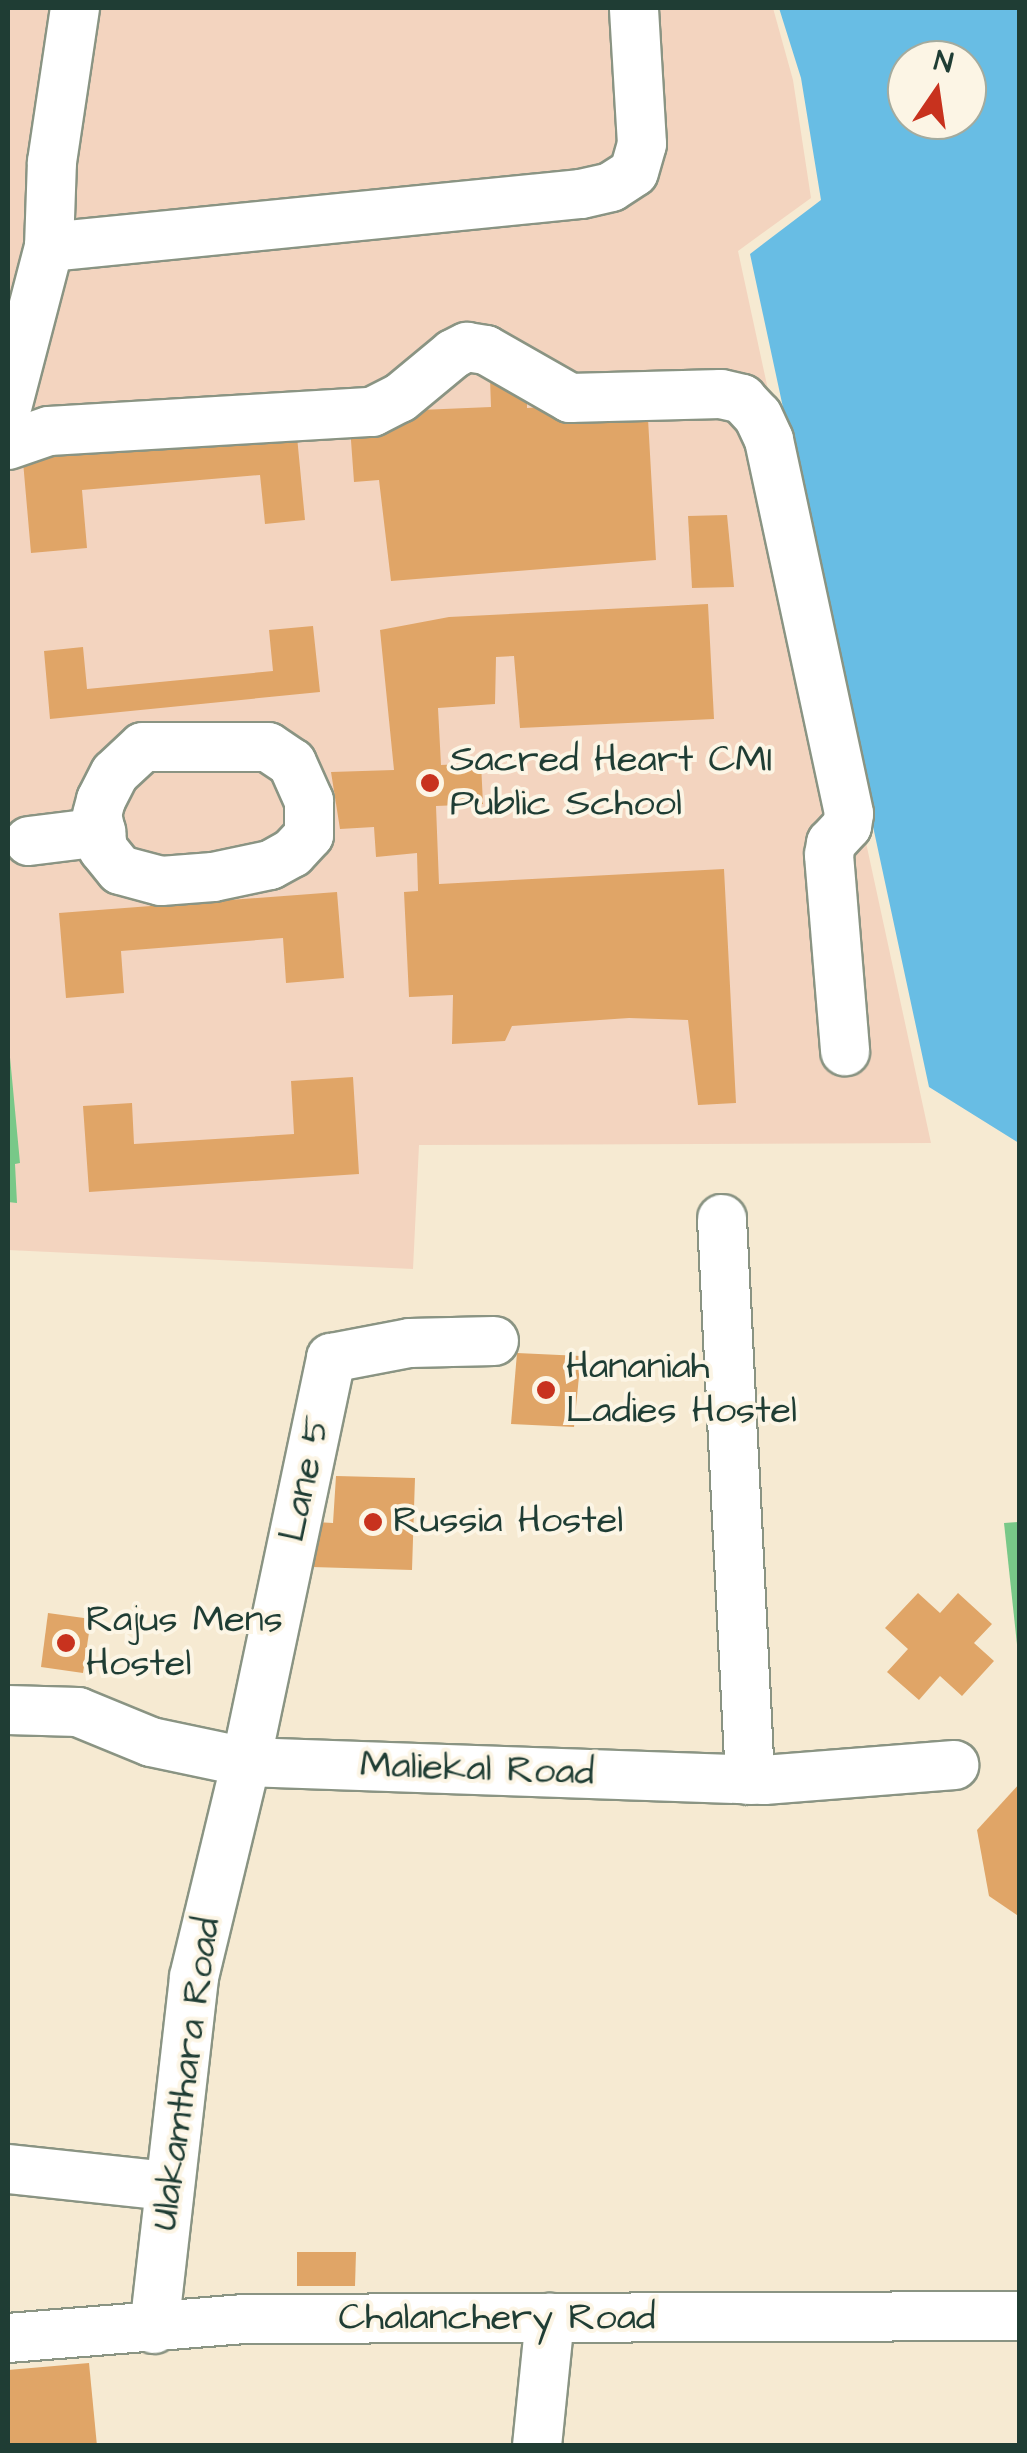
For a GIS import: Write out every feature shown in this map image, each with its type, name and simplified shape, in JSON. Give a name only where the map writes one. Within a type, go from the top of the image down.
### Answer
[{"type":"street","points":[[8,404],[50,246],[52,162],[75,8]]},
{"type":"street","points":[[50,246],[582,194],[611,186],[634,172],[642,144],[634,8]]},
{"type":"street","points":[[8,445],[49,431],[372,412],[400,398],[467,347],[486,350],[570,398],[721,394],[742,399],[758,416],[769,440],[848,814],[847,826],[831,843],[829,856],[845,1051]]},
{"type":"street","points":[[29,841],[100,832]]},
{"type":"street","points":[[722,1220],[757,1780]]},
{"type":"street","name":"Lane 5","points":[[246,1762],[331,1358],[410,1343],[494,1340]]},
{"type":"street","points":[[757,1780],[762,1532]]},
{"type":"street","name":"Maliekal Road","points":[[8,1710],[78,1712],[150,1742],[246,1762],[757,1780],[954,1765]]},
{"type":"street","name":"Ulakamthara Road","points":[[154,2329],[194,1977],[246,1762]]},
{"type":"street","points":[[8,2168],[168,2186]]},
{"type":"street","name":"Chalanchery Road","points":[[8,2338],[242,2319],[1003,2316]]},
{"type":"street","points":[[538,2446],[550,2318]]},
{"type":"shaded area","name":"Sacred Heart CMI Public School","points":[[8,8],[773,8],[793,80],[811,198],[738,251],[931,1143],[419,1145],[413,1269],[8,1250]]},
{"type":"green space","points":[[8,1036],[20,1163],[15,1164],[17,1203],[8,1202]]},
{"type":"green space","points":[[1020,1522],[1019,1663],[1004,1523]]},
{"type":"water","points":[[779,8],[1019,8],[1019,1143],[929,1087],[750,254],[821,200],[801,78]]},
{"type":"building","points":[[527,378],[527,408],[647,401],[656,560],[391,581],[379,480],[354,482],[349,413],[491,407],[490,379]]},
{"type":"building","points":[[296,426],[305,520],[265,524],[260,475],[82,490],[87,548],[31,553],[22,450]]},
{"type":"building","points":[[727,515],[734,587],[692,588],[688,516]]},
{"type":"building","name":"Sacred Heart CMI Public School","points":[[708,604],[714,719],[520,728],[514,656],[496,657],[495,704],[438,708],[441,765],[481,763],[483,804],[436,806],[439,884],[724,869],[736,1103],[698,1105],[688,1020],[629,1018],[512,1026],[505,1041],[452,1044],[453,995],[409,997],[404,892],[418,891],[417,853],[376,857],[374,827],[340,829],[331,772],[394,770],[380,630],[449,617]]},
{"type":"building","points":[[313,626],[320,692],[50,719],[44,651],[83,647],[87,689],[273,671],[269,630]]},
{"type":"building","points":[[337,892],[344,978],[286,983],[283,938],[121,951],[124,993],[66,998],[59,913]]},
{"type":"building","points":[[353,1077],[359,1174],[89,1192],[83,1106],[132,1103],[134,1144],[294,1134],[291,1081]]},
{"type":"building","name":"Hananiah Ladies Hostel","points":[[517,1353],[581,1356],[574,1427],[511,1424]]},
{"type":"building","name":"Russia Hostel","points":[[336,1476],[415,1478],[412,1570],[312,1567],[316,1522],[333,1523]]},
{"type":"building","points":[[918,1593],[940,1613],[958,1593],[992,1624],[974,1643],[994,1661],[962,1696],[940,1676],[919,1700],[887,1672],[908,1649],[885,1628]]},
{"type":"building","name":"Rajus Mens Hostel","points":[[48,1613],[91,1619],[83,1673],[41,1667]]},
{"type":"building","points":[[1020,1783],[1020,1917],[989,1896],[977,1830]]},
{"type":"building","points":[[297,2252],[356,2252],[355,2286],[297,2286]]},
{"type":"building","points":[[89,2363],[97,2446],[8,2446],[8,2370]]},
{"type":"place","name":"Sacred Heart CMI Public School","points":[[430,783]]},
{"type":"place","name":"Hananiah Ladies Hostel","points":[[546,1390]]},
{"type":"place","name":"Russia Hostel","points":[[373,1522]]},
{"type":"place","name":"Rajus Mens Hostel","points":[[66,1643]]}]
